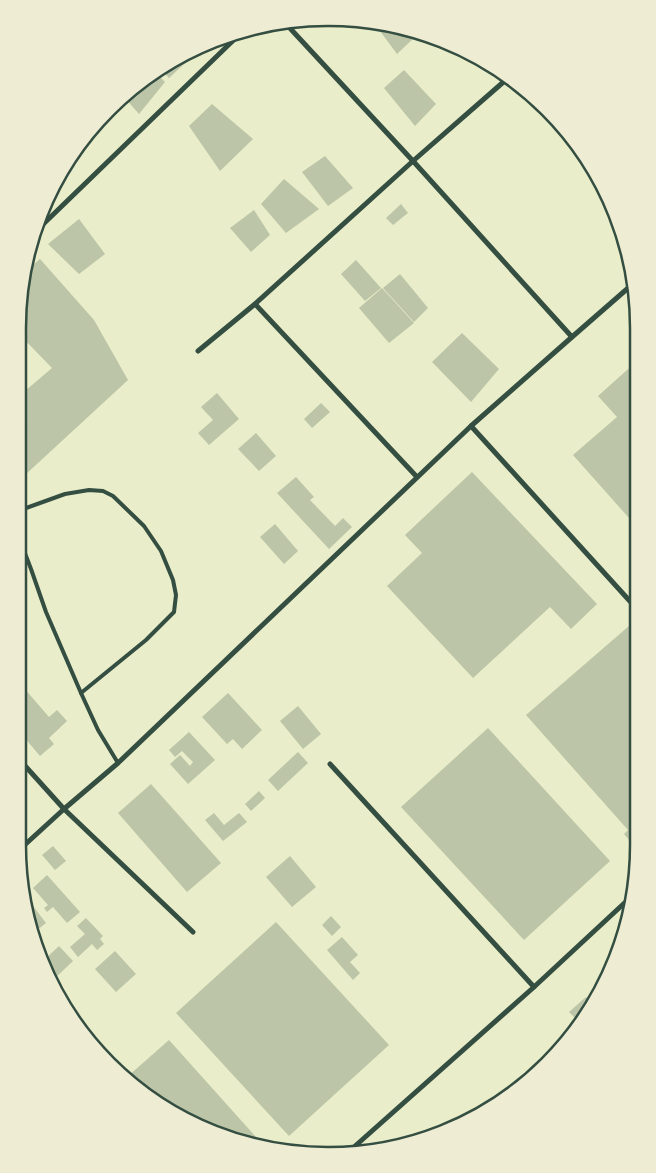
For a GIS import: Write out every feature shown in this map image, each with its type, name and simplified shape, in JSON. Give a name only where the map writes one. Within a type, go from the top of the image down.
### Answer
[{"type":"street","points":[[290,29],[413,161],[572,337]]},
{"type":"street","points":[[46,222],[233,41]]},
{"type":"street","points":[[198,351],[255,304],[503,82]]},
{"type":"street","points":[[26,843],[118,763],[472,426],[627,289]]},
{"type":"street","points":[[255,304],[417,478]]},
{"type":"street","points":[[472,426],[630,601]]},
{"type":"street","points":[[330,764],[534,987]]},
{"type":"street","points":[[26,767],[64,809],[193,932]]},
{"type":"street","points":[[356,1145],[534,987],[624,903]]},
{"type":"lane","points":[[26,508],[65,494],[89,490],[103,491],[113,496],[144,526],[161,551],[173,580],[176,595],[174,612],[146,640],[81,693]]},
{"type":"lane","points":[[26,556],[46,612],[81,693],[98,730],[118,763]]},
{"type":"building","points":[[380,31],[387,32],[413,39],[397,54]]},
{"type":"building","points":[[187,62],[169,78],[165,74]]},
{"type":"building","points":[[404,70],[436,104],[415,126],[384,88]]},
{"type":"building","points":[[160,77],[165,82],[139,114],[128,102]]},
{"type":"building","points":[[212,104],[253,139],[220,171],[189,126]]},
{"type":"building","points":[[325,156],[353,188],[328,206],[302,172]]},
{"type":"building","points":[[284,179],[319,209],[286,233],[261,204]]},
{"type":"building","points":[[401,204],[408,213],[393,225],[386,218]]},
{"type":"building","points":[[254,210],[270,235],[251,252],[230,228]]},
{"type":"building","points":[[79,219],[105,254],[79,274],[48,244]]},
{"type":"building","points":[[40,259],[94,320],[128,380],[26,474],[26,390],[52,368],[26,341],[27,308],[33,265]]},
{"type":"building","points":[[356,260],[381,288],[365,301],[341,274]]},
{"type":"building","points":[[400,274],[428,308],[414,322],[383,288]]},
{"type":"building","points":[[382,288],[414,323],[389,343],[359,308]]},
{"type":"building","points":[[462,333],[499,369],[471,402],[432,362]]},
{"type":"building","points":[[630,367],[630,519],[573,455],[617,417],[598,396]]},
{"type":"building","points":[[217,393],[239,419],[209,445],[198,433],[213,420],[201,407]]},
{"type":"building","points":[[321,403],[330,412],[312,428],[304,419]]},
{"type":"building","points":[[256,433],[276,456],[259,471],[238,449]]},
{"type":"building","points":[[472,472],[597,604],[571,629],[550,607],[473,678],[387,586],[422,553],[405,535]]},
{"type":"building","points":[[296,477],[314,497],[310,500],[335,526],[343,518],[352,527],[329,549],[277,493]]},
{"type":"building","points":[[275,524],[298,551],[284,564],[260,537]]},
{"type":"building","points":[[629,626],[630,627],[630,839],[624,834],[628,830],[526,715]]},
{"type":"building","points":[[26,690],[49,717],[57,710],[67,721],[49,738],[54,744],[40,756],[26,739]]},
{"type":"building","points":[[228,693],[262,730],[242,749],[233,739],[227,744],[202,717]]},
{"type":"building","points":[[298,706],[321,734],[303,749],[280,721]]},
{"type":"building","points":[[488,728],[610,861],[524,940],[401,807]]},
{"type":"building","points":[[189,732],[215,760],[188,784],[170,764],[180,755],[190,766],[193,762],[182,751],[175,757],[169,750]]},
{"type":"building","points":[[298,752],[308,763],[278,791],[268,780]]},
{"type":"building","points":[[151,784],[221,863],[187,892],[118,813]]},
{"type":"building","points":[[259,791],[265,798],[251,811],[245,804]]},
{"type":"building","points":[[214,813],[224,825],[239,813],[247,822],[223,841],[205,820]]},
{"type":"building","points":[[53,846],[66,861],[55,870],[42,855]]},
{"type":"building","points":[[290,856],[316,887],[292,907],[266,877]]},
{"type":"building","points":[[47,875],[80,912],[67,923],[53,907],[47,912],[44,908],[48,905],[33,888]]},
{"type":"building","points":[[32,905],[46,923],[39,929]]},
{"type":"building","points":[[331,916],[341,927],[332,936],[322,925]]},
{"type":"building","points":[[86,918],[103,936],[100,939],[104,944],[97,950],[92,944],[78,957],[70,947],[85,934],[77,926]]},
{"type":"building","points":[[276,922],[389,1045],[289,1136],[176,1013]]},
{"type":"building","points":[[342,937],[358,955],[350,962],[360,973],[353,980],[327,950]]},
{"type":"building","points":[[59,946],[73,961],[56,977],[48,957]]},
{"type":"building","points":[[115,951],[136,974],[116,992],[95,969]]},
{"type":"building","points":[[586,997],[587,999],[575,1018],[569,1012]]},
{"type":"building","points":[[169,1040],[257,1138],[231,1131],[195,1116],[160,1096],[131,1074]]}]
